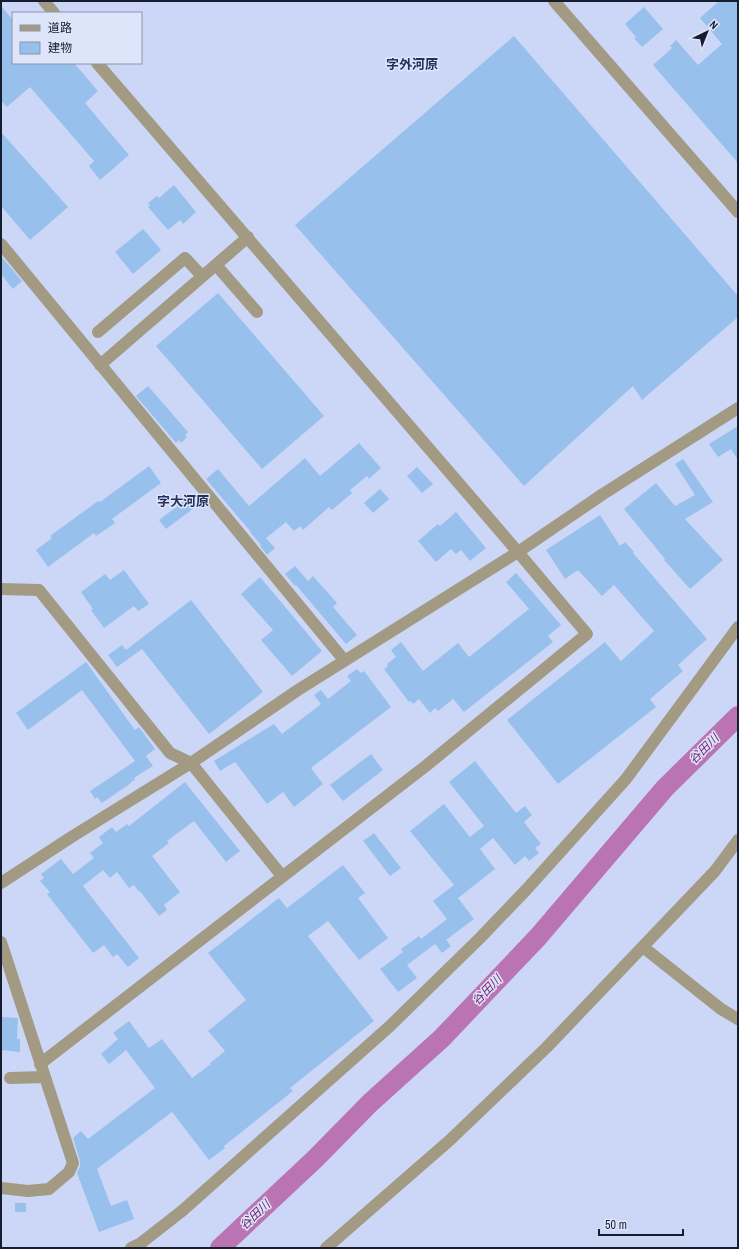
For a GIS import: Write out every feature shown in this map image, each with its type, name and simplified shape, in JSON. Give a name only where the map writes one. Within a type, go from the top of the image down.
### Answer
[{"type":"street","points":[[44,1],[53,12]]},
{"type":"street","points":[[554,1],[738,212]]},
{"type":"street","points":[[40,1064],[427,765],[587,634],[248,237],[98,64]]},
{"type":"street","points":[[100,365],[248,237]]},
{"type":"street","points":[[1,244],[344,660]]},
{"type":"street","points":[[98,332],[185,258],[202,276]]},
{"type":"street","points":[[216,265],[258,312]]},
{"type":"street","points":[[1,883],[73,836],[191,763],[344,660],[518,552],[603,494],[738,408]]},
{"type":"street","points":[[1,589],[39,590],[170,753],[191,763],[282,876]]},
{"type":"street","points":[[131,1248],[141,1243],[182,1211],[390,1026],[480,938],[526,890],[626,779],[738,627]]},
{"type":"street","points":[[326,1248],[456,1134],[547,1047],[715,871],[738,840]]},
{"type":"street","points":[[1,942],[6,977],[40,1064],[73,1163],[69,1172],[49,1189],[28,1191],[1,1188]]},
{"type":"street","points":[[643,947],[721,1009],[738,1019]]},
{"type":"street","points":[[10,1078],[44,1076]]},
{"type":"building","points":[[719,1],[738,1],[738,163],[653,65],[672,48],[670,46],[676,40],[698,65],[722,44],[700,18]]},
{"type":"building","points":[[1,6],[12,19],[12,64],[75,64],[98,91],[85,103],[129,155],[100,180],[89,166],[94,161],[30,87],[7,107],[1,101]]},
{"type":"building","points":[[644,7],[663,29],[642,47],[625,24]]},
{"type":"building","points":[[514,36],[738,296],[738,317],[642,400],[633,386],[524,486],[295,225]]},
{"type":"building","points":[[1,132],[68,207],[30,240],[1,206]]},
{"type":"building","points":[[174,185],[196,212],[183,224],[180,220],[168,230],[148,207],[150,205],[148,203],[157,196],[159,198]]},
{"type":"building","points":[[143,229],[161,250],[133,274],[115,252]]},
{"type":"building","points":[[1,256],[22,281],[13,289],[1,274]]},
{"type":"building","points":[[218,293],[324,416],[262,469],[156,346]]},
{"type":"building","points":[[148,386],[188,432],[185,435],[187,437],[181,443],[179,440],[176,443],[136,396]]},
{"type":"building","points":[[738,426],[738,460],[731,449],[718,457],[709,444]]},
{"type":"building","points":[[359,443],[381,468],[369,479],[367,476],[350,490],[352,493],[332,510],[329,507],[303,530],[300,526],[294,531],[286,522],[266,538],[275,548],[267,555],[251,532],[206,479],[218,469],[249,506],[305,458],[320,476]]},
{"type":"building","points":[[683,459],[713,502],[685,519],[723,560],[690,589],[664,560],[665,559],[624,509],[656,483],[675,506],[695,495],[675,464]]},
{"type":"building","points":[[149,466],[161,483],[112,519],[115,523],[96,536],[94,533],[48,567],[36,550],[52,538],[50,536]]},
{"type":"building","points":[[417,467],[433,484],[422,493],[407,476]]},
{"type":"building","points":[[380,489],[389,499],[373,513],[364,503]]},
{"type":"building","points":[[195,493],[202,502],[166,529],[159,520]]},
{"type":"building","points":[[456,512],[486,548],[470,561],[461,550],[456,554],[451,549],[436,562],[418,541],[438,524],[440,526]]},
{"type":"building","points":[[600,515],[620,546],[625,542],[707,639],[678,665],[683,671],[650,699],[656,707],[558,784],[507,720],[605,642],[621,661],[654,631],[614,585],[602,596],[578,570],[565,579],[546,550]]},
{"type":"building","points":[[295,566],[308,581],[313,576],[337,603],[333,607],[357,635],[346,644],[285,574]]},
{"type":"building","points":[[124,570],[149,604],[138,611],[134,606],[104,628],[91,610],[93,609],[81,592],[105,574],[110,580]]},
{"type":"building","points":[[516,573],[561,625],[548,636],[553,642],[464,712],[453,699],[438,711],[435,708],[430,713],[419,699],[413,704],[411,701],[409,702],[384,669],[388,666],[387,664],[396,657],[391,650],[401,642],[423,671],[458,643],[469,657],[529,609],[506,582]]},
{"type":"building","points":[[260,577],[322,651],[292,676],[261,640],[273,630],[241,594]]},
{"type":"building","points":[[191,600],[263,692],[209,734],[142,649],[117,667],[108,655],[122,645],[126,650]]},
{"type":"building","points":[[86,662],[135,730],[139,727],[155,749],[146,756],[153,766],[134,778],[135,780],[102,803],[97,797],[95,799],[90,791],[135,761],[82,690],[28,730],[16,713]]},
{"type":"building","points":[[357,669],[361,673],[364,671],[391,707],[311,768],[323,784],[294,807],[283,792],[267,804],[235,762],[220,771],[214,761],[274,724],[282,734],[321,704],[314,695],[321,690],[328,699],[351,681],[347,676]]},
{"type":"building","points":[[371,754],[383,770],[343,801],[330,785]]},
{"type":"building","points":[[475,761],[516,813],[525,806],[532,815],[524,822],[541,844],[535,848],[539,853],[529,861],[525,856],[515,865],[493,838],[480,849],[495,869],[458,898],[474,919],[446,940],[451,946],[442,953],[435,944],[407,965],[417,978],[398,992],[380,969],[403,952],[401,949],[419,936],[421,939],[447,919],[433,901],[454,885],[410,831],[444,804],[470,837],[484,826],[449,782]]},
{"type":"building","points":[[185,782],[240,851],[226,862],[194,821],[167,841],[169,843],[152,856],[180,892],[164,905],[167,910],[159,916],[134,885],[129,888],[117,872],[110,878],[103,870],[83,886],[139,958],[128,967],[117,954],[113,957],[104,945],[93,953],[47,894],[50,892],[40,881],[44,878],[41,874],[61,859],[73,874],[94,858],[90,853],[103,843],[99,837],[112,827],[116,832],[127,824],[129,826]]},
{"type":"building","points":[[374,833],[401,868],[390,876],[363,841]]},
{"type":"building","points":[[343,865],[365,893],[358,898],[388,938],[359,960],[328,921],[308,936],[374,1021],[290,1088],[293,1091],[224,1146],[225,1148],[209,1160],[172,1112],[97,1169],[111,1206],[127,1200],[134,1219],[99,1232],[77,1173],[80,1166],[80,1161],[73,1138],[81,1131],[88,1139],[155,1088],[126,1050],[109,1064],[101,1054],[118,1039],[113,1033],[129,1021],[149,1048],[162,1039],[192,1078],[225,1051],[208,1031],[246,1000],[208,953],[279,898],[287,908]]},
{"type":"building","points":[[1,1017],[18,1018],[17,1039],[20,1039],[20,1052],[1,1050]]},
{"type":"building","points":[[15,1203],[26,1203],[26,1212],[15,1212]]},
{"type":"waterway","name":"谷田川","points":[[220,1248],[315,1159],[370,1103],[442,1038],[538,937],[665,788],[738,716]]},
{"type":"district","name":"字外河原","points":[[412,64]]},
{"type":"district","name":"字大河原","points":[[183,501]]}]
